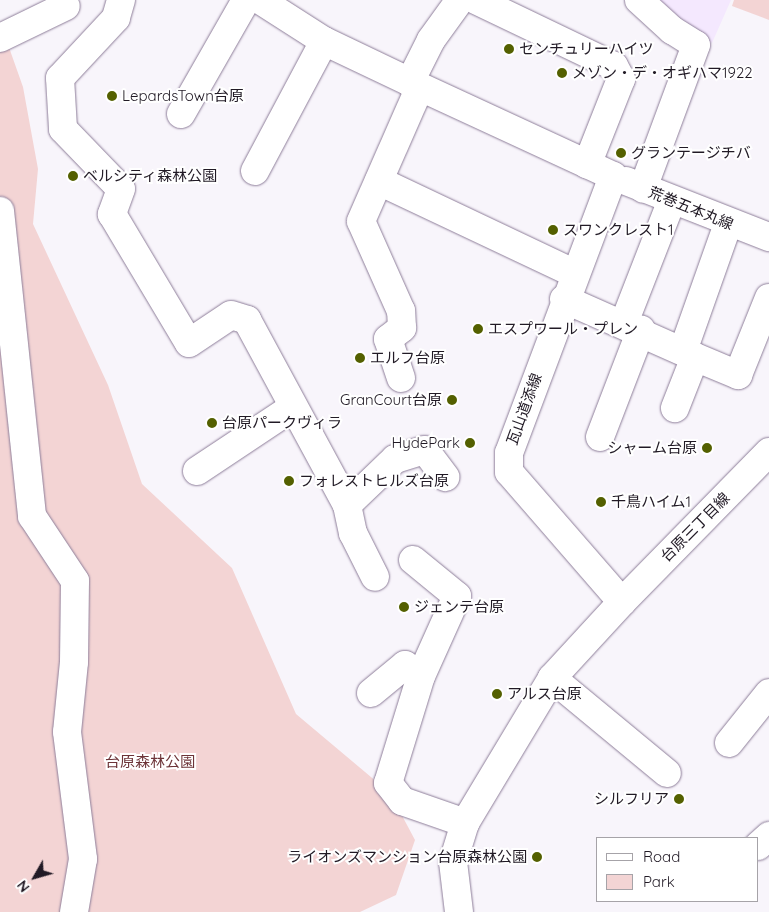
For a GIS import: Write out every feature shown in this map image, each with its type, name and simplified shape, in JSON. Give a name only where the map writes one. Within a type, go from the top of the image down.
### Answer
[{"type":"street","points":[[121,0],[116,18],[60,78],[63,129],[121,189],[112,214],[189,343],[231,315],[247,320],[292,408],[347,506],[353,533],[375,577]]},
{"type":"street","points":[[400,378],[388,339],[402,328],[401,311],[361,221],[379,182],[431,40],[460,0]]},
{"type":"street","points":[[476,0],[614,66],[621,79],[587,165]]},
{"type":"street","points":[[639,0],[672,30],[696,45],[643,188]]},
{"type":"street","points":[[0,38],[70,2]]},
{"type":"street","points":[[181,114],[263,2],[324,41],[415,86],[613,176]]},
{"type":"street","points":[[255,171],[324,41]]},
{"type":"street","name":"荒巻五本丸線","points":[[613,176],[728,224],[769,237]]},
{"type":"street","name":"瓦山道添線","points":[[613,176],[564,299],[509,452],[509,472],[622,602]]},
{"type":"street","points":[[379,182],[574,274]]},
{"type":"street","points":[[600,437],[672,200]]},
{"type":"street","points":[[0,211],[32,516],[75,581],[74,662],[67,732],[83,859],[74,912]]},
{"type":"street","points":[[676,408],[690,352],[728,224]]},
{"type":"street","points":[[564,299],[690,352],[738,375],[769,298]]},
{"type":"street","points":[[196,471],[292,408]]},
{"type":"street","points":[[347,506],[395,459],[424,450],[445,477]]},
{"type":"street","name":"台原三丁目線","points":[[622,602],[769,452]]},
{"type":"street","points":[[413,560],[457,596],[421,676],[388,783],[402,802],[465,823]]},
{"type":"street","points":[[459,912],[453,862],[465,823],[552,678],[622,602]]},
{"type":"street","points":[[371,693],[405,665],[421,676]]},
{"type":"street","points":[[552,678],[667,773]]},
{"type":"street","points":[[729,743],[764,707]]},
{"type":"street","points":[[759,845],[769,836]]},
{"type":"shaded area","points":[[650,0],[731,0],[712,43]]},
{"type":"green space","points":[[734,0],[769,0],[769,20],[732,6]]},
{"type":"green space","name":"台原森林公園","points":[[0,22],[23,87],[38,169],[33,224],[108,385],[142,484],[232,568],[296,714],[390,793],[415,840],[396,895],[360,912],[0,912]]},
{"type":"place","name":"センチュリーハイツ","points":[[509,49]]},
{"type":"place","name":"メゾン・デ・オギハマ1922","points":[[562,73]]},
{"type":"place","name":"LepardsTown台原","points":[[112,96]]},
{"type":"place","name":"グランテージチバ","points":[[621,153]]},
{"type":"place","name":"ベルシティ森林公園","points":[[73,176]]},
{"type":"place","name":"スワンクレスト1","points":[[553,230]]},
{"type":"place","name":"エスプワール・プレン","points":[[478,329]]},
{"type":"place","name":"エルフ台原","points":[[360,358]]},
{"type":"place","name":"GranCourt台原","points":[[452,400]]},
{"type":"place","name":"台原パークヴィラ","points":[[212,423]]},
{"type":"place","name":"HydePark","points":[[470,443]]},
{"type":"place","name":"シャーム台原","points":[[707,448]]},
{"type":"place","name":"フォレストヒルズ台原","points":[[289,481]]},
{"type":"place","name":"千鳥ハイム1","points":[[601,502]]},
{"type":"place","name":"ジェンテ台原","points":[[404,607]]},
{"type":"place","name":"アルス台原","points":[[497,694]]},
{"type":"place","name":"シルフリア","points":[[679,799]]},
{"type":"place","name":"ライオンズマンション台原森林公園","points":[[537,857]]}]
